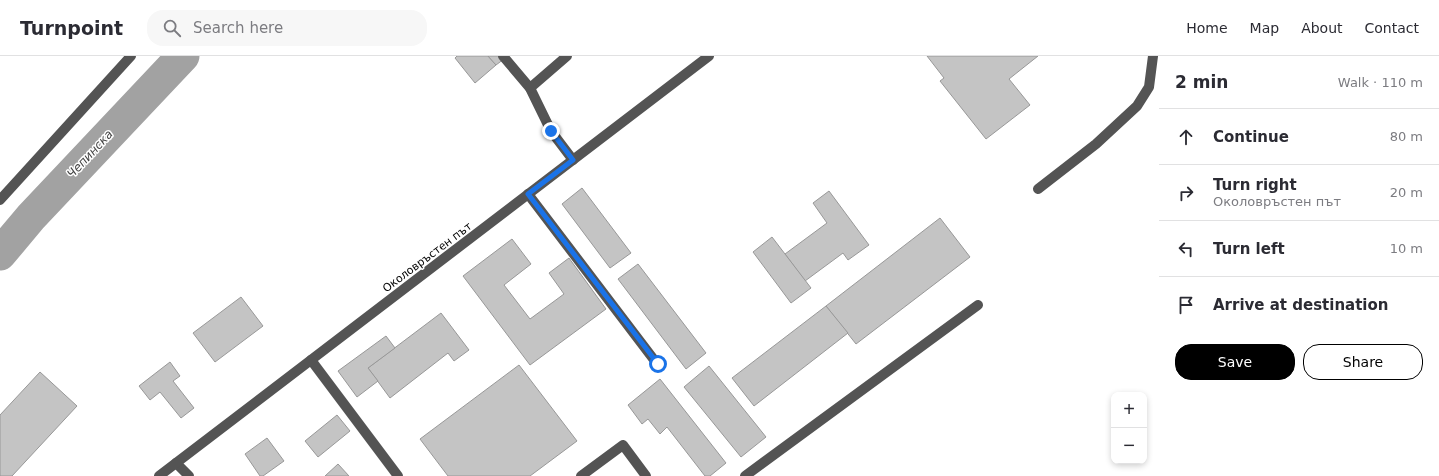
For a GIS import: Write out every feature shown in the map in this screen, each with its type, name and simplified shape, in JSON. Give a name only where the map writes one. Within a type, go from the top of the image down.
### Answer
[{"type":"street","points":[[0,200],[131,56]]},
{"type":"street","points":[[503,56],[530,88],[551,131],[573,160]]},
{"type":"street","points":[[530,88],[567,56]]},
{"type":"street","name":"Околовръстен път","points":[[159,476],[709,56]]},
{"type":"street","points":[[1038,189],[1096,144],[1137,106],[1149,87],[1153,56]]},
{"type":"street","points":[[528,194],[658,364]]},
{"type":"street","points":[[745,476],[978,304]]},
{"type":"street","points":[[311,360],[398,476]]},
{"type":"street","points":[[581,476],[623,445],[646,476]]},
{"type":"street","points":[[176,463],[190,476]]},
{"type":"building","points":[[457,56],[488,56],[496,65],[475,83],[455,58]]},
{"type":"building","points":[[488,56],[508,56],[496,65]]},
{"type":"building","points":[[927,56],[1038,56],[1009,79],[1030,105],[986,139],[940,81],[944,78]]},
{"type":"building","points":[[582,188],[631,253],[610,268],[562,204]]},
{"type":"building","points":[[829,191],[869,245],[848,260],[843,253],[805,281],[785,254],[827,223],[813,203]]},
{"type":"building","points":[[940,218],[970,257],[856,344],[826,306]]},
{"type":"building","points":[[772,237],[811,288],[791,303],[753,252]]},
{"type":"building","points":[[512,239],[531,264],[504,285],[530,319],[564,294],[549,273],[569,258],[606,309],[530,365],[463,276]]},
{"type":"building","points":[[638,264],[706,353],[686,369],[618,279]]},
{"type":"building","points":[[241,297],[263,326],[215,362],[193,333]]},
{"type":"building","points":[[826,306],[848,333],[754,406],[732,378]]},
{"type":"building","points":[[441,313],[469,350],[454,361],[448,353],[390,398],[368,368]]},
{"type":"building","points":[[386,336],[395,348],[368,368],[378,381],[357,397],[338,371]]},
{"type":"building","points":[[170,362],[180,376],[173,381],[194,408],[181,418],[160,392],[150,400],[139,386]]},
{"type":"building","points":[[519,365],[577,441],[530,476],[448,476],[420,439]]},
{"type":"building","points":[[709,366],[766,437],[741,457],[684,387]]},
{"type":"building","points":[[40,372],[77,406],[12,476],[0,476],[0,415]]},
{"type":"building","points":[[660,379],[726,463],[710,476],[705,476],[667,427],[660,434],[648,419],[642,424],[628,405]]},
{"type":"building","points":[[337,415],[350,431],[318,457],[305,441]]},
{"type":"building","points":[[267,438],[284,461],[263,476],[260,476],[245,454]]},
{"type":"building","points":[[338,464],[349,476],[325,476]]},
{"type":"waterway","name":"Чепинска","points":[[0,254],[31,217],[183,56]]},
{"type":"route","points":[[551,131],[573,160],[528,194],[658,364]]}]
